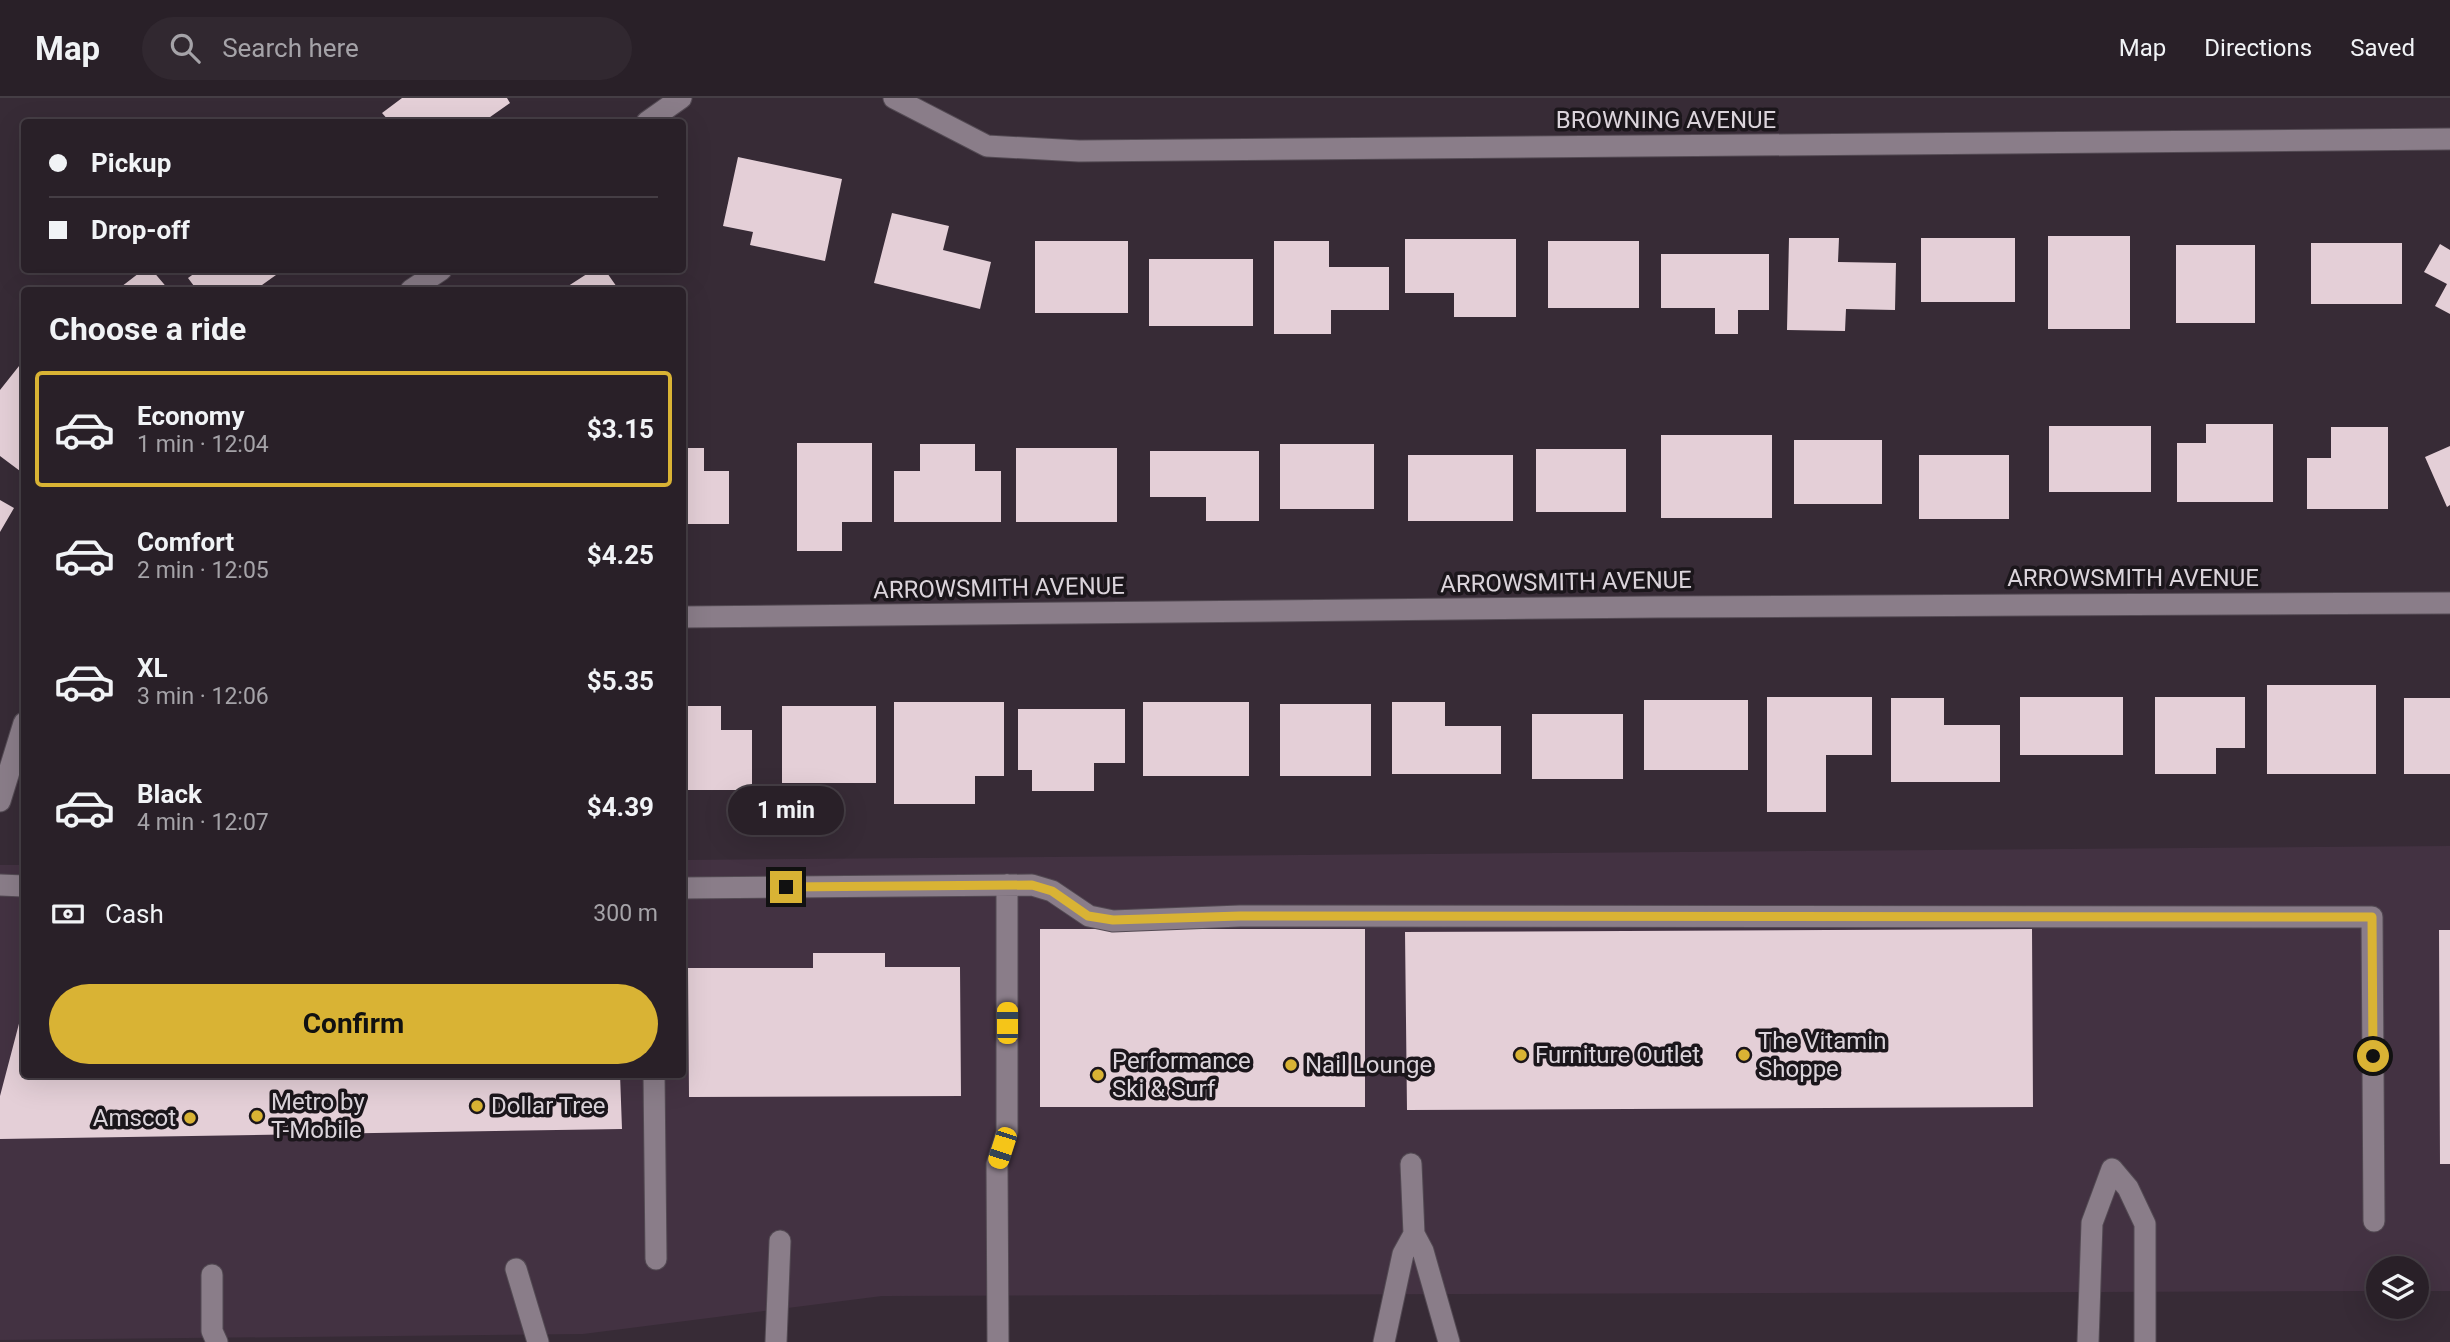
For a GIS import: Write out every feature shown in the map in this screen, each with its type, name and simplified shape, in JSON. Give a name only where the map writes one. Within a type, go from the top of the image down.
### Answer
[{"type":"street","points":[[651,119],[681,98]]},
{"type":"street","name":"BROWNING AVENUE","points":[[894,98],[987,146],[1079,150],[2450,139]]},
{"type":"street","points":[[416,287],[436,273]]},
{"type":"street","name":"ARROWSMITH AVENUE","points":[[686,617],[1671,607],[2450,603]]},
{"type":"street","points":[[0,801],[21,733]]},
{"type":"street","points":[[0,885],[21,886]]},
{"type":"street","points":[[998,1342],[997,1164],[1007,1132],[1007,885]]},
{"type":"street","points":[[686,888],[1032,885],[1052,891],[1088,916],[1113,920],[1240,916],[2372,917],[2374,1221]]},
{"type":"street","points":[[653,1078],[656,1259]]},
{"type":"street","points":[[1412,1164],[1414,1234],[1423,1251],[1450,1342]]},
{"type":"street","points":[[2088,1342],[2092,1223],[2112,1169],[2128,1188],[2145,1224],[2145,1342]]},
{"type":"street","points":[[1384,1342],[1403,1254],[1414,1234]]},
{"type":"street","points":[[775,1342],[780,1241]]},
{"type":"street","points":[[516,1269],[538,1342]]},
{"type":"street","points":[[212,1275],[212,1331],[216,1342]]},
{"type":"shaded area","points":[[2450,846],[2450,1291],[2429,1291],[2429,1256],[2366,1256],[2366,1291],[882,1296],[583,1334],[0,1340],[0,865],[21,865],[21,1078],[686,1078],[686,860]]},
{"type":"building","points":[[402,98],[507,98],[510,103],[487,119],[387,119],[382,113]]},
{"type":"building","points":[[738,157],[842,179],[825,261],[750,245],[753,232],[723,226]]},
{"type":"building","points":[[892,213],[949,226],[943,250],[991,262],[980,309],[874,283]]},
{"type":"building","points":[[2048,236],[2130,236],[2130,329],[2048,329]]},
{"type":"building","points":[[1789,238],[1839,238],[1838,262],[1896,263],[1895,310],[1846,309],[1845,331],[1787,330]]},
{"type":"building","points":[[1921,238],[2015,238],[2015,302],[1921,302]]},
{"type":"building","points":[[1405,239],[1516,239],[1516,317],[1454,317],[1454,293],[1405,293]]},
{"type":"building","points":[[1035,241],[1128,241],[1128,313],[1035,313]]},
{"type":"building","points":[[1274,241],[1329,241],[1329,267],[1389,267],[1389,310],[1331,310],[1331,334],[1274,334]]},
{"type":"building","points":[[1548,241],[1639,241],[1639,308],[1548,308]]},
{"type":"building","points":[[2311,243],[2402,243],[2402,304],[2311,304]]},
{"type":"building","points":[[2440,244],[2450,250],[2450,314],[2435,306],[2447,284],[2424,272]]},
{"type":"building","points":[[2176,245],[2255,245],[2255,323],[2176,323]]},
{"type":"building","points":[[1661,254],[1769,254],[1769,310],[1738,310],[1738,334],[1715,334],[1715,308],[1661,308]]},
{"type":"building","points":[[1149,259],[1253,259],[1253,326],[1149,326]]},
{"type":"building","points":[[139,273],[155,273],[166,287],[121,287]]},
{"type":"building","points":[[195,273],[279,273],[259,287],[195,287],[188,278]]},
{"type":"building","points":[[588,273],[607,273],[617,287],[567,287]]},
{"type":"building","points":[[21,364],[21,472],[0,456],[0,390]]},
{"type":"building","points":[[2206,424],[2273,424],[2273,502],[2177,502],[2177,443],[2206,443]]},
{"type":"building","points":[[2049,426],[2151,426],[2151,492],[2049,492]]},
{"type":"building","points":[[2331,427],[2388,427],[2388,509],[2307,509],[2307,458],[2331,458]]},
{"type":"building","points":[[1661,435],[1772,435],[1772,518],[1661,518]]},
{"type":"building","points":[[1794,440],[1882,440],[1882,504],[1794,504]]},
{"type":"building","points":[[797,443],[872,443],[872,522],[842,522],[842,551],[797,551]]},
{"type":"building","points":[[920,444],[975,444],[975,471],[1001,471],[1001,522],[894,522],[894,471],[920,471]]},
{"type":"building","points":[[1280,444],[1374,444],[1374,509],[1280,509]]},
{"type":"building","points":[[2450,446],[2450,505],[2447,507],[2425,457]]},
{"type":"building","points":[[686,448],[704,448],[704,471],[729,471],[729,524],[686,524]]},
{"type":"building","points":[[1016,448],[1117,448],[1117,522],[1016,522]]},
{"type":"building","points":[[1536,449],[1626,449],[1626,512],[1536,512]]},
{"type":"building","points":[[1150,451],[1259,451],[1259,521],[1206,521],[1206,497],[1150,497]]},
{"type":"building","points":[[1408,455],[1513,455],[1513,521],[1408,521]]},
{"type":"building","points":[[1919,455],[2009,455],[2009,519],[1919,519]]},
{"type":"building","points":[[0,500],[14,508],[0,532]]},
{"type":"building","points":[[2267,685],[2376,685],[2376,774],[2267,774]]},
{"type":"building","points":[[1767,697],[1872,697],[1872,755],[1826,755],[1826,812],[1767,812]]},
{"type":"building","points":[[2020,697],[2123,697],[2123,755],[2020,755]]},
{"type":"building","points":[[2155,697],[2245,697],[2245,748],[2216,748],[2216,774],[2155,774]]},
{"type":"building","points":[[1891,698],[1944,698],[1944,725],[2000,725],[2000,782],[1891,782]]},
{"type":"building","points":[[2404,698],[2450,698],[2450,774],[2404,774]]},
{"type":"building","points":[[1644,700],[1748,700],[1748,770],[1644,770]]},
{"type":"building","points":[[894,702],[1004,702],[1004,776],[975,776],[975,804],[894,804]]},
{"type":"building","points":[[1143,702],[1249,702],[1249,776],[1143,776]]},
{"type":"building","points":[[1392,702],[1445,702],[1445,726],[1501,726],[1501,774],[1392,774]]},
{"type":"building","points":[[1280,704],[1371,704],[1371,776],[1280,776]]},
{"type":"building","points":[[686,706],[721,706],[721,730],[752,730],[752,790],[686,790]]},
{"type":"building","points":[[782,706],[876,706],[876,783],[782,783]]},
{"type":"building","points":[[1018,709],[1125,709],[1125,763],[1094,763],[1094,791],[1032,791],[1032,770],[1018,770]]},
{"type":"building","points":[[1532,714],[1623,714],[1623,779],[1532,779]]},
{"type":"building","points":[[1040,929],[1365,929],[1365,1107],[1040,1107]]},
{"type":"building","points":[[2032,929],[2033,1107],[1407,1110],[1405,932]]},
{"type":"building","points":[[2439,930],[2450,930],[2450,1164],[2440,1164]]},
{"type":"building","points":[[813,953],[885,953],[885,967],[960,967],[961,1096],[689,1097],[688,968],[813,968]]},
{"type":"building","points":[[21,1016],[21,1078],[620,1078],[622,1129],[0,1139],[0,1096]]},
{"type":"place","name":"Furniture Outlet","points":[[1521,1055]]},
{"type":"place","name":"The Vitamin Shoppe","points":[[1744,1055]]},
{"type":"place","name":"Nail Lounge","points":[[1291,1065]]},
{"type":"place","name":"Performance Ski & Surf","points":[[1098,1075]]},
{"type":"place","name":"Dollar Tree","points":[[477,1106]]},
{"type":"place","name":"Metro by T-Mobile","points":[[257,1116]]},
{"type":"place","name":"Amscot","points":[[190,1118]]},
{"type":"route","points":[[786,887],[1032,885],[1052,891],[1088,916],[1113,920],[1240,916],[2372,917],[2373,1056]]}]
